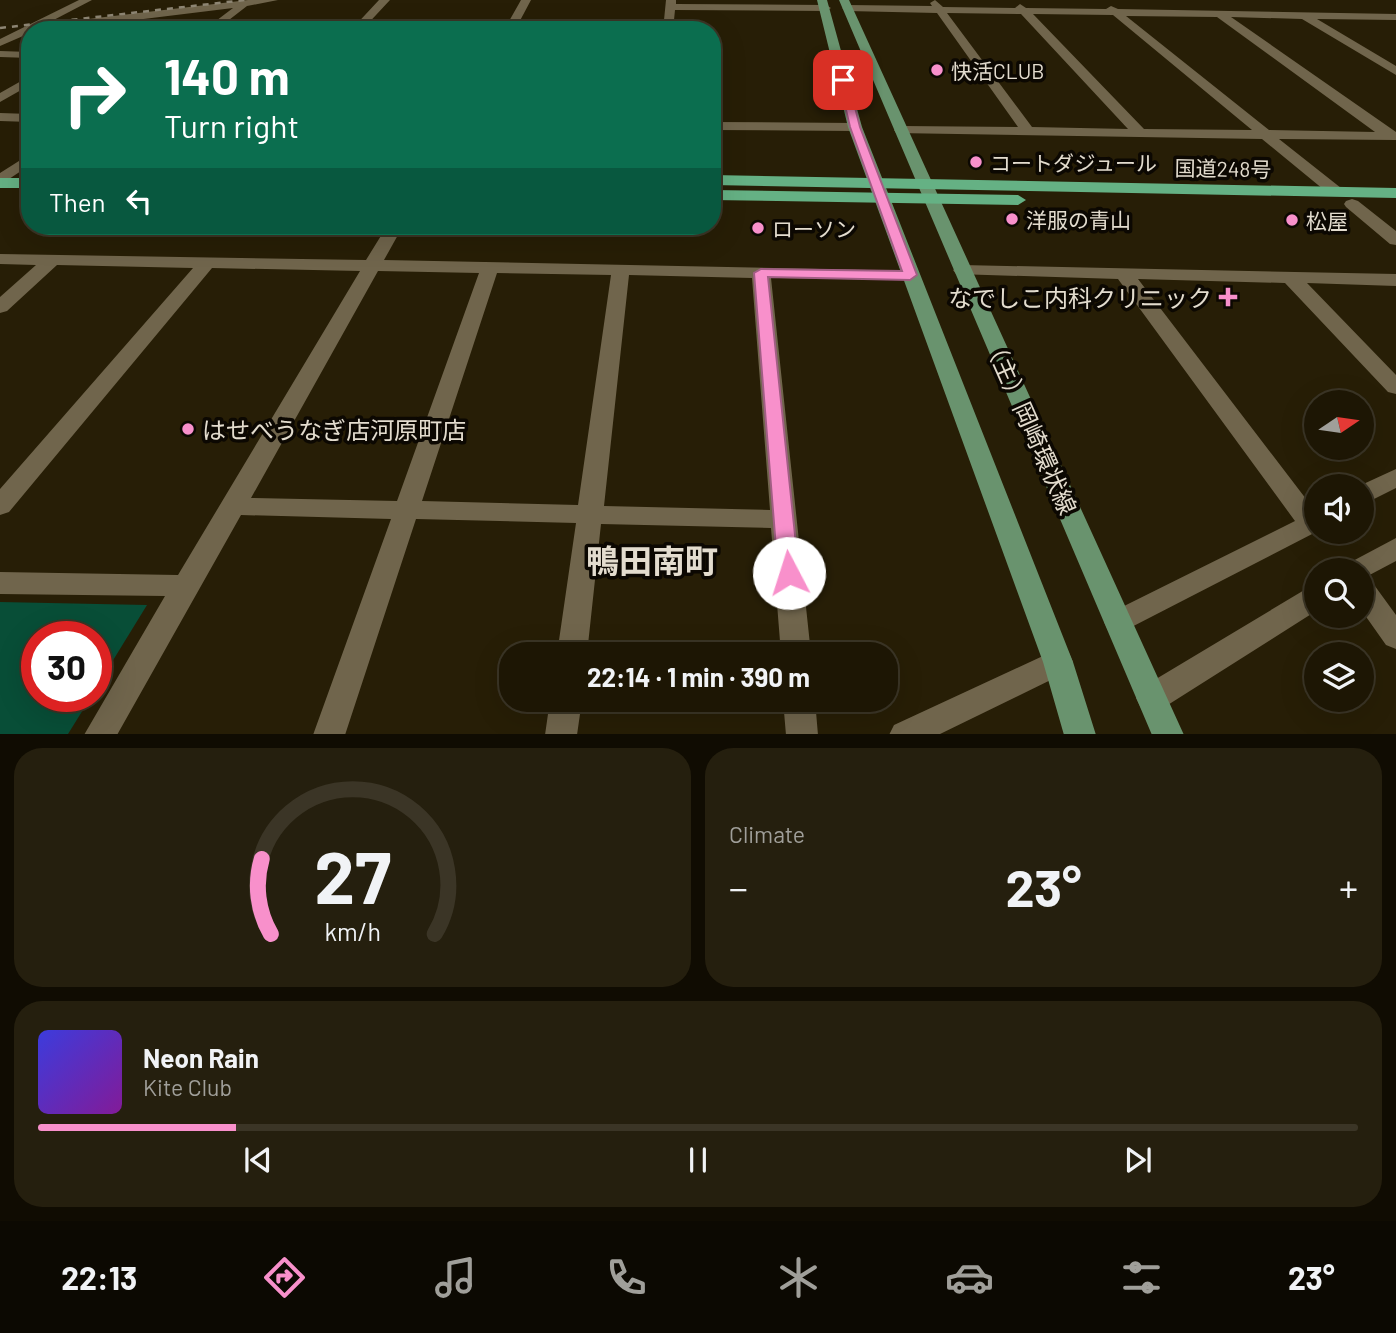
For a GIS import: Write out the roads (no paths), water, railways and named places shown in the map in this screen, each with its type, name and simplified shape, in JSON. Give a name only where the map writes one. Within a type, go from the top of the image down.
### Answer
[{"type":"highway","points":[[0,181],[21,182]]},
{"type":"highway","name":"国道248号","points":[[721,181],[879,190],[1396,204]]},
{"type":"highway","name":"国道248号","points":[[721,195],[879,190]]},
{"type":"highway","name":"国道248号","points":[[927,191],[1396,192]]},
{"type":"main road","points":[[824,4],[855,127],[1058,662],[1074,732]]},
{"type":"main road","name":"（主）岡崎環状線","points":[[846,4],[1168,734]]},
{"type":"street","points":[[43,20],[87,0]]},
{"type":"street","points":[[43,20],[216,0]]},
{"type":"street","points":[[99,21],[273,0]]},
{"type":"street","points":[[365,21],[385,0]]},
{"type":"street","points":[[514,21],[526,0]]},
{"type":"street","points":[[1013,0],[1140,133]]},
{"type":"street","points":[[1100,0],[1335,191]]},
{"type":"street","points":[[1198,0],[1393,136]]},
{"type":"street","points":[[669,21],[670,3],[824,4]]},
{"type":"street","points":[[221,21],[244,4]]},
{"type":"street","points":[[846,4],[936,5],[1024,11],[1396,17]]},
{"type":"street","points":[[936,5],[1028,132]]},
{"type":"street","points":[[1287,5],[1396,71]]},
{"type":"street","points":[[126,21],[132,17]]},
{"type":"street","points":[[0,43],[21,33]]},
{"type":"street","points":[[0,37],[15,36]]},
{"type":"street","points":[[0,54],[21,55]]},
{"type":"street","points":[[0,98],[21,85]]},
{"type":"street","points":[[0,117],[21,118]]},
{"type":"street","points":[[721,126],[855,127]]},
{"type":"street","points":[[901,130],[1393,136]]},
{"type":"street","points":[[0,181],[15,170]]},
{"type":"street","points":[[1352,204],[1396,240]]},
{"type":"street","points":[[100,734],[390,235]]},
{"type":"street","points":[[0,260],[910,275]]},
{"type":"street","points":[[0,307],[52,260]]},
{"type":"street","points":[[0,506],[207,263]]},
{"type":"street","points":[[328,734],[490,268]]},
{"type":"street","points":[[574,642],[621,270]]},
{"type":"street","points":[[962,270],[1396,280]]},
{"type":"street","points":[[761,273],[795,642]]},
{"type":"street","points":[[1124,274],[1304,510]]},
{"type":"street","points":[[1290,277],[1396,387]]},
{"type":"street","points":[[1374,489],[1396,477]]},
{"type":"street","points":[[232,506],[784,519]]},
{"type":"street","points":[[1118,622],[1304,527]]},
{"type":"street","points":[[1374,561],[1396,548]]},
{"type":"street","points":[[0,583],[186,586]]},
{"type":"street","points":[[1152,698],[1304,604]]},
{"type":"street","points":[[1374,607],[1396,637]]},
{"type":"street","points":[[905,734],[1058,662]]},
{"type":"street","points":[[561,734],[564,712]]},
{"type":"street","points":[[800,712],[802,734]]},
{"type":"railway","points":[[61,21],[245,0]]},
{"type":"railway","points":[[0,28],[21,26]]},
{"type":"place","name":"快活CLUB","points":[[937,70]]},
{"type":"place","name":"コートダジュール","points":[[976,162]]},
{"type":"place","name":"洋服の青山","points":[[1012,219]]},
{"type":"place","name":"松屋","points":[[1292,220]]},
{"type":"place","name":"ローソン","points":[[758,228]]},
{"type":"place","name":"なでしこ内科クリニック","points":[[1228,297]]},
{"type":"place","name":"はせべうなぎ店河原町店","points":[[188,429]]},
{"type":"district","name":"鴨田南町","points":[[652,560]]}]
